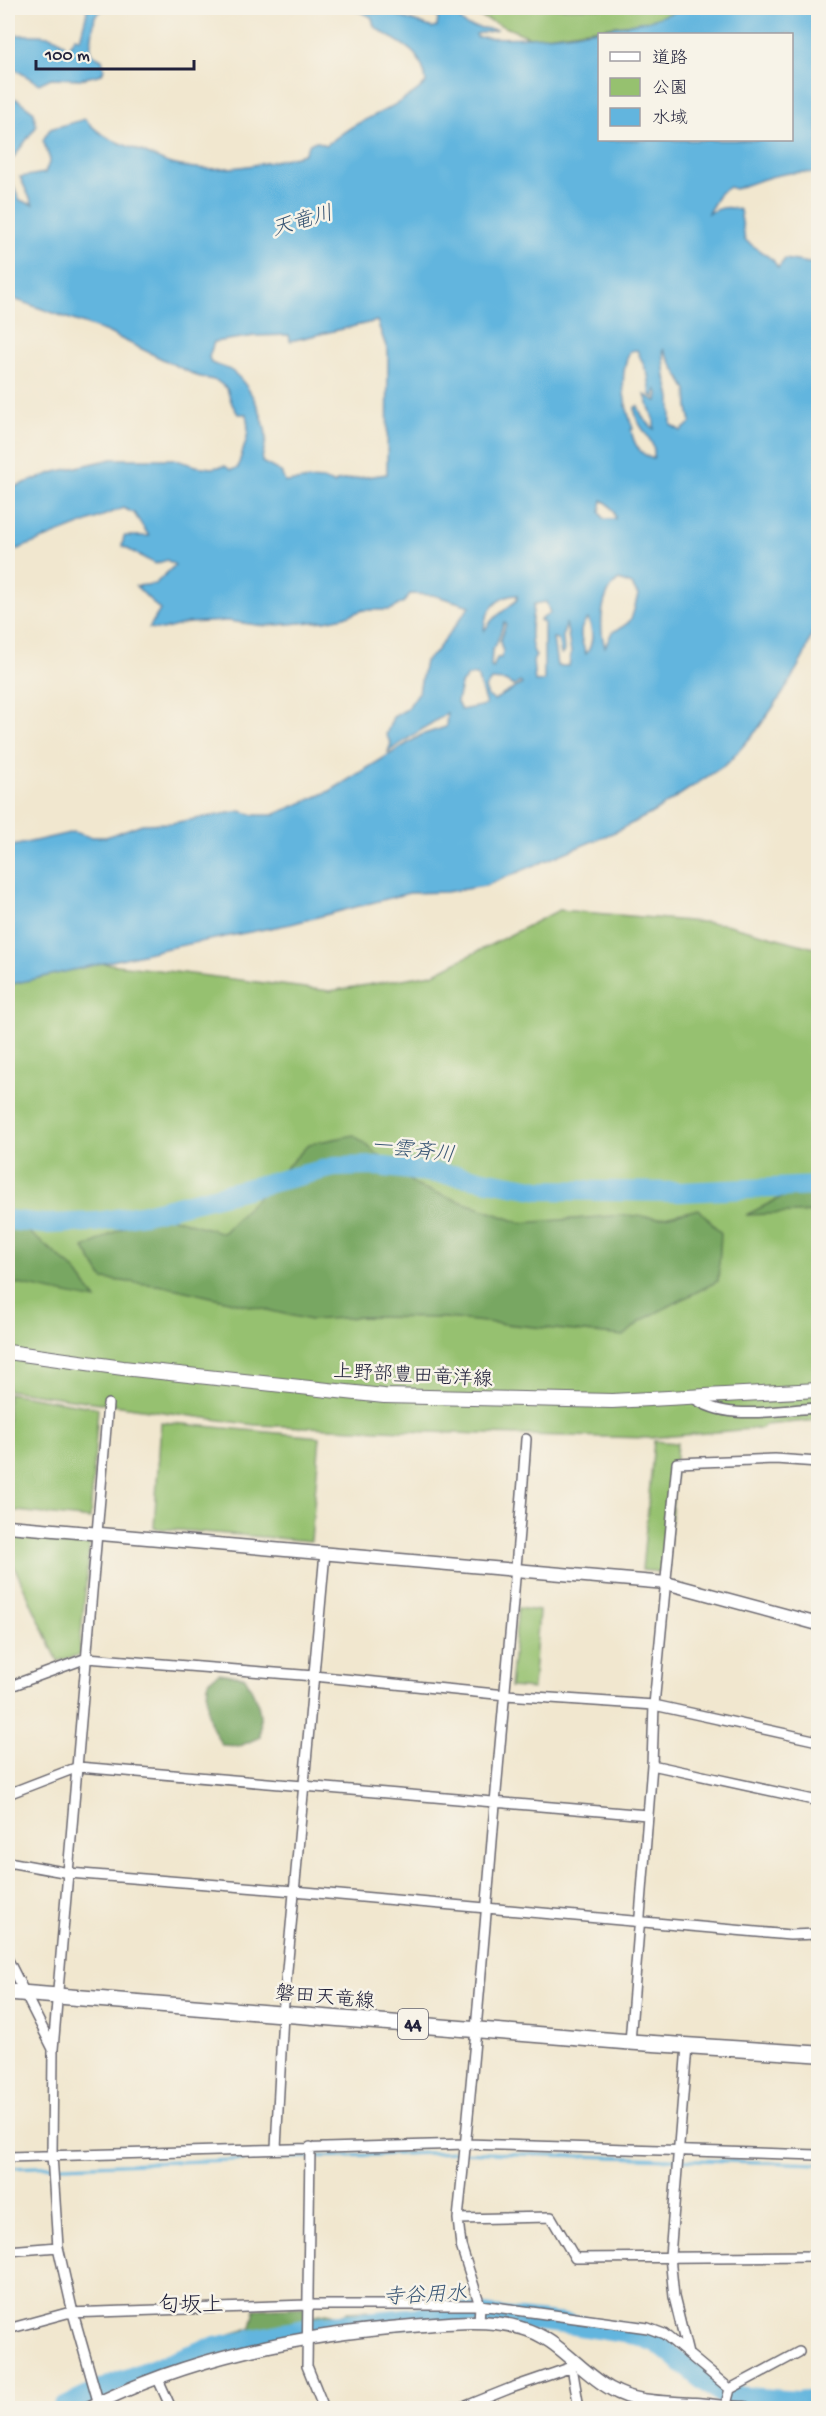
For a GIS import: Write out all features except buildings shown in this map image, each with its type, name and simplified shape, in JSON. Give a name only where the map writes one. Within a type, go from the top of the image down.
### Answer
[{"type":"main road","name":"上野部豊田竜洋線","points":[[8,1352],[123,1368],[384,1396],[612,1401],[819,1390]]},
{"type":"main road","name":"磐田天竜線","points":[[8,1992],[630,2042],[819,2054]]},
{"type":"street","points":[[692,1397],[702,1405],[737,1412],[819,1408]]},
{"type":"street","points":[[108,1404],[53,2049],[52,2155],[58,2247],[95,2407],[158,2379],[228,2354],[307,2338],[398,2327],[479,2322],[522,2328],[543,2338],[575,2366],[611,2389],[636,2399],[745,2409]]},
{"type":"street","points":[[479,2322],[480,2305],[461,2246],[458,2219],[478,2030],[526,1438]]},
{"type":"street","points":[[630,2042],[652,1765],[654,1705],[677,1462],[775,1459],[819,1462]]},
{"type":"street","points":[[8,1526],[666,1583],[819,1624]]},
{"type":"street","points":[[276,2148],[283,2014],[325,1553]]},
{"type":"street","points":[[8,1688],[87,1658],[314,1676],[506,1695],[654,1705],[819,1741]]},
{"type":"street","points":[[652,1765],[819,1800]]},
{"type":"street","points":[[8,1794],[78,1767],[647,1815]]},
{"type":"street","points":[[8,1862],[69,1873],[639,1920],[790,1935],[819,1935]]},
{"type":"street","points":[[8,1960],[53,2049]]},
{"type":"street","points":[[687,2046],[670,2256],[674,2297],[688,2354]]},
{"type":"street","points":[[8,2157],[466,2144],[819,2155]]},
{"type":"street","points":[[310,2147],[307,2366],[324,2409]]},
{"type":"street","points":[[458,2219],[551,2217],[575,2258],[819,2256]]},
{"type":"street","points":[[8,2251],[58,2247]]},
{"type":"street","points":[[8,2329],[72,2313],[307,2305],[480,2305],[648,2328],[664,2334],[730,2389]]},
{"type":"street","points":[[725,2407],[730,2389],[799,2352]]},
{"type":"street","points":[[461,2409],[511,2388],[575,2366]]},
{"type":"street","points":[[575,2366],[579,2409]]},
{"type":"street","points":[[158,2379],[171,2409]]},
{"type":"green space","points":[[459,8],[740,8],[532,38]]},
{"type":"green space","points":[[559,910],[725,924],[818,949],[818,1420],[765,1425],[762,1428],[650,1438],[481,1434],[255,1425],[8,1390],[8,982],[101,963],[330,991],[433,974]]},
{"type":"green space","points":[[354,1135],[417,1186],[521,1223],[625,1215],[660,1218],[699,1209],[721,1233],[718,1281],[642,1320],[624,1336],[445,1318],[360,1317],[310,1320],[164,1286],[103,1279],[84,1248],[153,1212],[223,1233],[309,1144]]},
{"type":"green space","points":[[818,1179],[818,1212],[746,1215]]},
{"type":"green space","points":[[17,1222],[75,1270],[96,1300],[8,1282],[8,1224]]},
{"type":"green space","points":[[8,1393],[98,1408],[90,1519],[8,1510]]},
{"type":"green space","points":[[161,1422],[320,1437],[311,1541],[154,1528]]},
{"type":"green space","points":[[654,1441],[677,1443],[667,1573],[642,1570]]},
{"type":"green space","points":[[8,1534],[90,1541],[79,1655],[58,1661],[8,1553]]},
{"type":"green space","points":[[518,1608],[539,1611],[533,1689],[510,1687]]},
{"type":"green space","points":[[219,1673],[245,1677],[258,1706],[260,1737],[240,1746],[222,1745],[213,1729],[207,1707],[208,1681]]},
{"type":"green space","points":[[307,2307],[311,2316],[327,2313],[338,2316],[348,2312],[366,2311],[377,2315],[397,2315],[420,2310],[424,2316],[312,2333],[164,2369],[158,2357],[251,2328],[255,2309]]},
{"type":"water","name":"天竜川","points":[[740,6],[818,8],[818,174],[787,173],[735,189],[729,187],[720,193],[708,213],[723,208],[740,210],[745,240],[773,260],[778,268],[785,259],[815,264],[818,268],[818,617],[804,656],[783,693],[757,730],[728,763],[654,812],[617,831],[485,886],[446,892],[409,893],[291,924],[168,948],[8,985],[8,847],[74,832],[90,837],[106,837],[142,824],[172,823],[241,811],[254,815],[273,815],[330,791],[421,735],[446,727],[447,713],[388,752],[391,743],[386,735],[393,717],[407,709],[419,692],[425,661],[434,654],[470,606],[433,595],[410,594],[404,602],[390,610],[363,610],[325,621],[264,626],[228,621],[188,623],[162,630],[149,628],[160,610],[136,586],[155,584],[175,565],[167,560],[155,564],[122,546],[124,536],[149,536],[134,513],[123,508],[8,553],[8,489],[55,472],[112,459],[174,459],[195,466],[211,468],[225,466],[231,470],[238,468],[246,442],[248,423],[246,414],[238,414],[227,389],[217,381],[197,376],[107,332],[8,297],[8,175],[20,200],[33,205],[20,177],[45,173],[50,160],[43,140],[50,129],[85,119],[110,139],[167,163],[204,169],[271,162],[304,154],[309,144],[316,141],[326,145],[352,127],[403,100],[426,83],[424,70],[414,54],[374,26],[372,18],[350,8],[365,8],[373,13],[380,13],[385,9],[433,28],[437,27],[438,18],[424,8],[449,8],[467,26],[498,30],[476,34],[477,37],[498,38],[560,35],[601,29],[648,21],[694,8]],"holes":[[[377,321],[388,352],[387,474],[337,481],[335,484],[317,480],[285,482],[281,472],[262,462],[266,434],[255,400],[245,384],[233,372],[211,363],[209,357],[214,342],[255,336],[289,335],[290,341]],[[663,349],[687,390],[691,422],[681,431],[671,425],[671,398],[666,377]],[[637,350],[648,375],[651,395],[655,397],[656,388],[658,393],[657,401],[645,395],[654,421],[654,429],[643,418],[638,406],[635,407],[638,421],[653,446],[653,459],[638,448],[631,430],[633,429],[627,410],[623,380],[630,351]],[[602,500],[611,508],[615,519],[604,519],[600,512]],[[619,580],[632,585],[638,595],[629,622],[612,632],[605,647],[602,621],[608,593]],[[517,595],[517,600],[492,620],[484,631],[489,611],[504,598]],[[546,602],[550,613],[540,620],[544,623],[544,681],[535,682],[533,661],[536,656],[531,637],[534,604]],[[588,619],[592,637],[586,654],[582,640],[582,627]],[[504,622],[506,624],[500,641],[503,652],[501,658],[497,658],[493,668],[491,667],[492,650],[496,645]],[[566,623],[571,653],[569,666],[557,666],[553,638],[558,639],[561,654],[564,653],[563,635]],[[477,675],[486,705],[461,710],[457,702],[461,684],[468,676]],[[491,680],[505,681],[514,686],[520,682],[522,684],[494,700],[488,696],[485,688]]]},
{"type":"water","points":[[86,8],[105,8],[95,16],[90,50],[92,54],[102,59],[104,68],[102,74],[81,79],[51,78],[39,84],[8,65],[8,33],[51,36],[63,43],[67,49],[75,37],[80,39]]},
{"type":"water","points":[[8,96],[18,100],[34,112],[36,127],[8,165]]},
{"type":"waterway","name":"一雲斉川","points":[[8,1220],[45,1224],[96,1222],[145,1214],[334,1167],[377,1166],[460,1176],[540,1190],[680,1192],[818,1186]]},
{"type":"waterway","points":[[8,2168],[458,2152],[818,2164]]},
{"type":"waterway","name":"寺谷用水","points":[[63,2408],[115,2383],[205,2349],[319,2326],[465,2313],[573,2325],[636,2335],[657,2343],[722,2395],[797,2401],[818,2399]]},
{"type":"district","name":"匂坂上","points":[[191,2303]]}]
